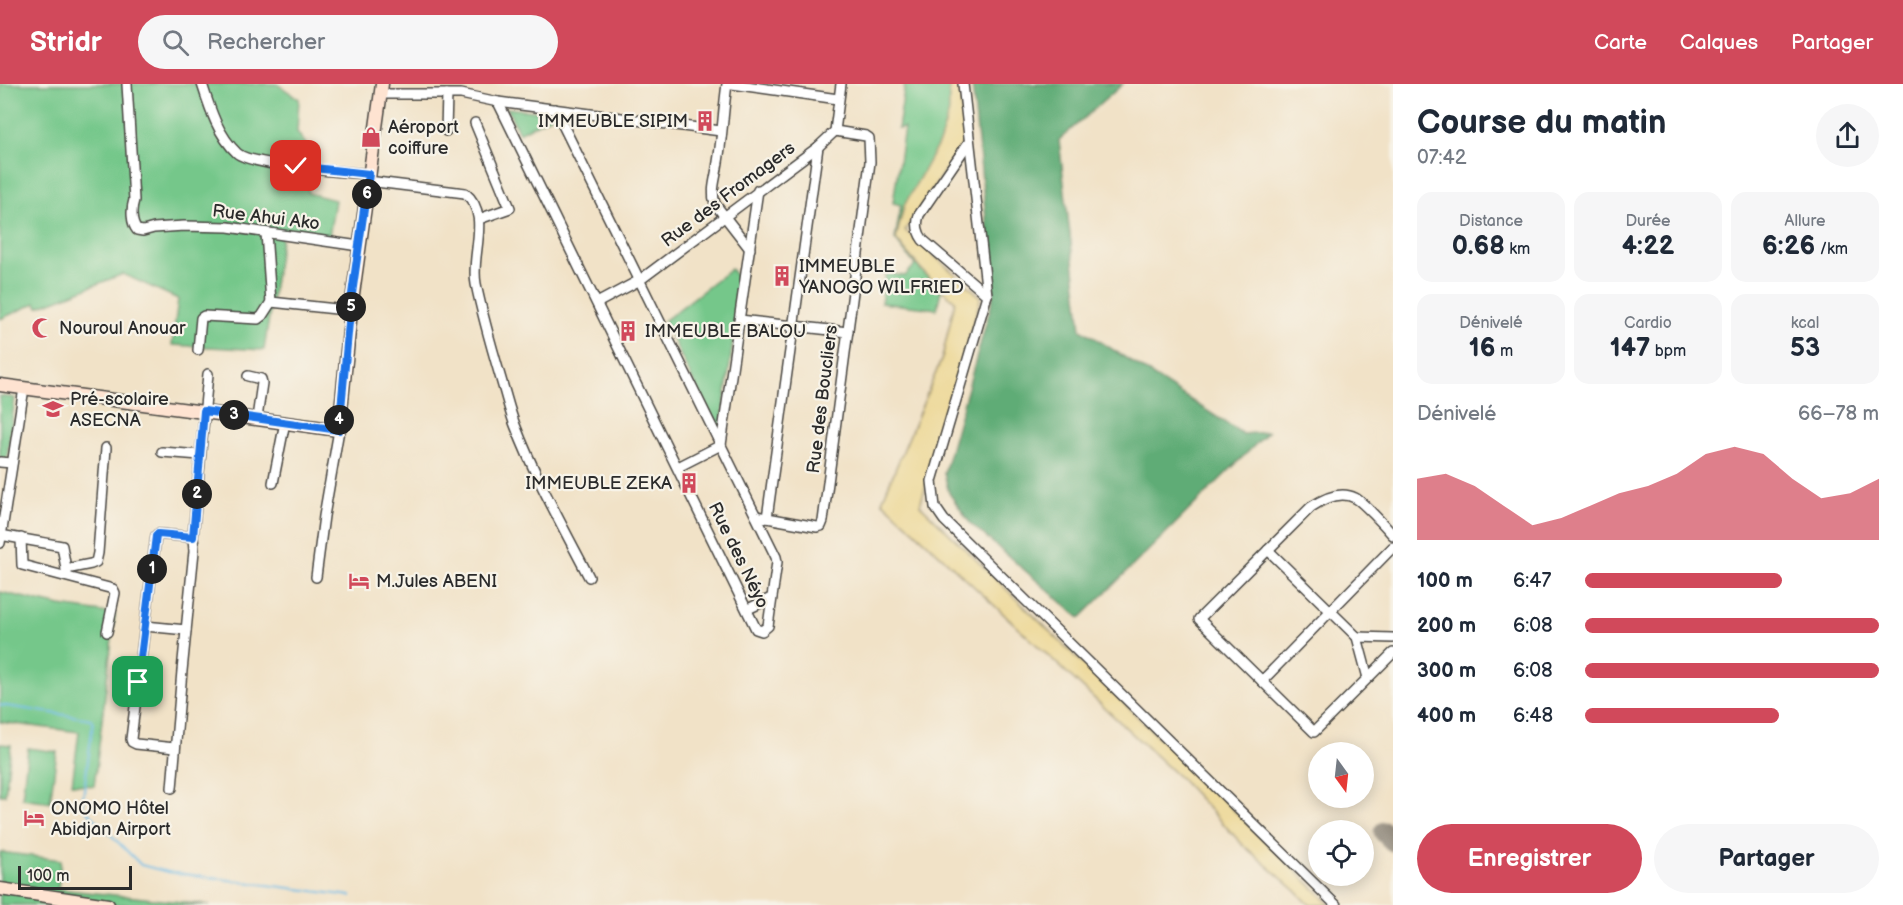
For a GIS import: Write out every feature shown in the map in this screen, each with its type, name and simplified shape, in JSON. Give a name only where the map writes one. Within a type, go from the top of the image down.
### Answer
[{"type":"street","name":"Rue Ahui Ako","points":[[127,84],[135,228],[143,231],[184,226],[228,226],[359,246]]},
{"type":"street","points":[[202,84],[221,134],[239,155],[260,162],[465,193],[472,199],[479,219],[476,282],[490,343],[513,422],[524,449],[589,577]]},
{"type":"street","points":[[456,84],[461,94]]},
{"type":"street","points":[[727,84],[712,190],[715,204],[750,249]]},
{"type":"street","points":[[732,84],[782,88],[838,99]]},
{"type":"street","points":[[835,131],[840,84]]},
{"type":"street","points":[[963,84],[987,295],[933,481],[935,507],[944,520],[1336,905]]},
{"type":"street","points":[[316,578],[339,430],[359,246],[381,89],[461,94],[498,102],[721,131]]},
{"type":"street","points":[[446,131],[447,94]]},
{"type":"street","name":"Rue des Néyo","points":[[498,102],[756,629],[762,631],[768,626],[776,557],[555,110]]},
{"type":"street","points":[[475,123],[510,208],[479,219]]},
{"type":"street","name":"Rue des Fromagers","points":[[597,303],[640,280],[818,147],[835,131]]},
{"type":"street","name":"Rue des Boucliers","points":[[756,516],[818,527],[823,522],[870,162],[870,142],[866,136],[835,131]]},
{"type":"street","points":[[969,142],[919,215],[917,227],[923,240],[987,295]]},
{"type":"street","points":[[767,518],[818,147]]},
{"type":"street","points":[[678,467],[721,445],[758,190]]},
{"type":"street","points":[[198,350],[199,326],[204,316],[258,319],[271,302],[267,232]]},
{"type":"street","points":[[271,302],[336,309]]},
{"type":"street","points":[[740,320],[848,332]]},
{"type":"street","points":[[172,788],[195,551],[193,537],[208,374]]},
{"type":"street","points":[[248,376],[261,379],[262,382],[256,418]]},
{"type":"street","points":[[0,385],[339,430]]},
{"type":"street","points":[[24,388],[0,538],[21,538],[62,546],[67,573]]},
{"type":"street","points":[[273,483],[285,422]]},
{"type":"street","points":[[67,573],[96,561],[106,448]]},
{"type":"street","points":[[162,452],[200,455]]},
{"type":"street","points":[[0,462],[12,463]]},
{"type":"street","points":[[1393,535],[1356,498],[1325,497],[1311,507],[1199,619],[1314,732],[1393,652]]},
{"type":"street","points":[[175,748],[136,744],[131,739],[156,536],[158,534],[193,537]]},
{"type":"street","points":[[21,538],[22,565],[67,573],[113,589],[115,593],[107,632]]},
{"type":"street","points":[[1262,681],[1393,546]]},
{"type":"street","points":[[1268,550],[1357,637],[1368,678]]},
{"type":"street","points":[[748,609],[771,598]]},
{"type":"street","points":[[145,626],[186,630]]},
{"type":"street","points":[[1357,637],[1393,638]]},
{"type":"street","points":[[1,893],[46,901],[108,905]]},
{"type":"green space","points":[[0,84],[277,84],[299,99],[297,132],[313,154],[308,193],[335,200],[329,237],[282,234],[264,350],[172,345],[178,299],[123,274],[38,307],[36,303],[0,319]]},
{"type":"green space","points":[[905,84],[949,84],[949,112],[940,141],[904,206],[896,239],[915,264],[941,290],[937,309],[881,303],[886,273],[905,276],[915,265],[895,239],[901,205],[893,203],[904,128],[898,129]]},
{"type":"green space","points":[[972,84],[1123,84],[1059,140],[1081,329],[1243,434],[1268,432],[1080,618],[970,523],[949,493],[944,473],[994,295]]},
{"type":"green space","points":[[507,108],[550,113],[552,116],[519,133]]},
{"type":"green space","points":[[731,269],[741,282],[720,437],[664,321]]},
{"type":"green space","points":[[0,396],[15,398],[7,458],[0,458]]},
{"type":"green space","points":[[0,592],[61,606],[115,614],[94,786],[72,784],[79,732],[0,722]]},
{"type":"green space","points":[[0,744],[11,745],[5,795],[0,795]]},
{"type":"green space","points":[[28,748],[57,752],[50,802],[22,798]]},
{"type":"green space","points":[[0,852],[61,860],[58,889],[210,905],[0,905]]},
{"type":"sand","points":[[949,84],[959,84],[965,140],[905,230],[981,297],[920,505],[1308,883],[1308,886],[1311,886],[1331,905],[1310,905],[1243,845],[1181,779],[882,501],[942,358],[955,301],[924,272],[896,239],[904,206],[940,141],[949,112]]},
{"type":"waterway","points":[[0,705],[91,719],[93,723],[82,806],[141,865],[168,872],[351,896]]},
{"type":"taxiway","points":[[1384,832],[1393,841]]},
{"type":"place","name":"IMMEUBLE SIPIM","points":[[705,121]]},
{"type":"place","name":"Aéroport coiffure","points":[[371,137]]},
{"type":"place","name":"IMMEUBLE YANOGO WILFRIED","points":[[782,276]]},
{"type":"place","name":"Nouroul Anouar","points":[[42,328]]},
{"type":"place","name":"IMMEUBLE BALOU","points":[[628,331]]},
{"type":"place","name":"Pré-scolaire ASECNA","points":[[53,409]]},
{"type":"place","name":"IMMEUBLE ZEKA","points":[[689,483]]},
{"type":"place","name":"M.Jules ABENI","points":[[359,581]]},
{"type":"place","name":"ONOMO Hôtel Abidjan Airport","points":[[34,818]]},
{"type":"route","points":[[138,682],[156,536],[158,534],[193,537],[204,411],[339,430],[351,301],[369,174],[296,166]]}]
